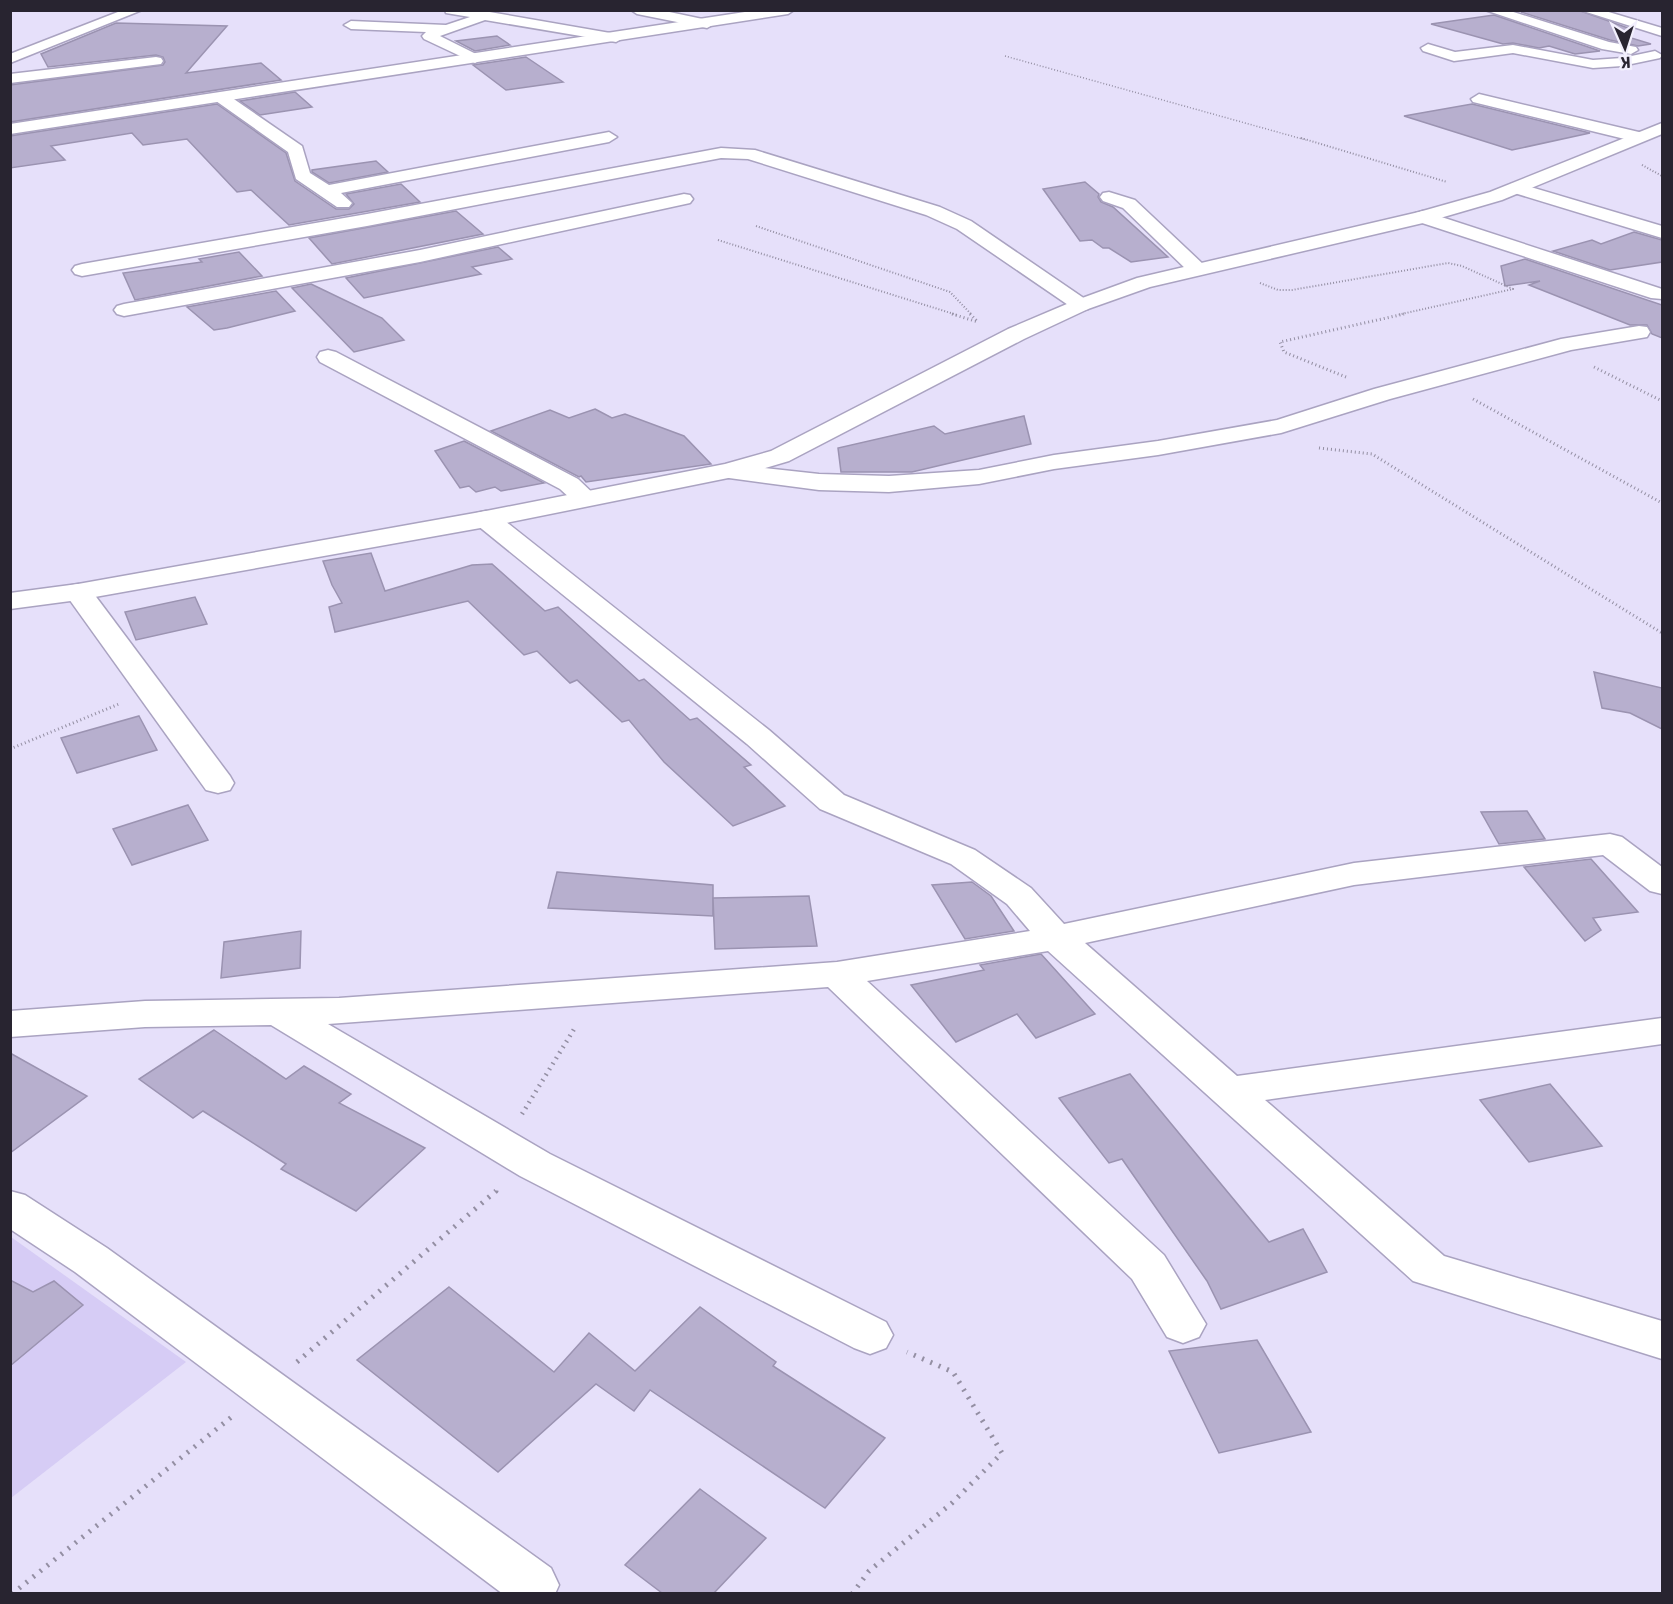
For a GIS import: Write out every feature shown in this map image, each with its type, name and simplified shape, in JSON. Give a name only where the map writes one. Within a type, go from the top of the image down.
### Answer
[{"type":"street","points":[[10,60],[135,10]]},
{"type":"street","points":[[451,10],[616,38]]},
{"type":"street","points":[[637,10],[707,24]]},
{"type":"street","points":[[1497,12],[1530,10]]},
{"type":"street","points":[[1586,10],[1662,32]]},
{"type":"street","points":[[10,129],[786,11]]},
{"type":"street","points":[[1497,12],[1607,45],[1659,55]]},
{"type":"street","points":[[475,59],[429,36],[486,17]]},
{"type":"street","points":[[351,25],[447,29]]},
{"type":"street","points":[[1428,48],[1454,57],[1513,49],[1593,64],[1622,62],[1659,55]]},
{"type":"street","points":[[10,78],[156,61]]},
{"type":"street","points":[[222,98],[296,150],[302,175],[385,232]]},
{"type":"street","points":[[1479,99],[1637,137]]},
{"type":"street","points":[[10,601],[78,592],[486,519],[729,471],[780,456],[1016,334],[1081,305],[1144,282],[1423,217],[1507,192],[1662,128]]},
{"type":"street","points":[[326,191],[609,137]]},
{"type":"street","points":[[82,270],[367,220],[721,153],[749,154],[933,211],[964,225],[1081,305]]},
{"type":"street","points":[[1507,192],[1662,232]]},
{"type":"street","points":[[1109,198],[1129,204],[1197,269]]},
{"type":"street","points":[[124,310],[420,256],[684,199]]},
{"type":"street","points":[[1423,217],[1658,294]]},
{"type":"street","points":[[402,244],[420,256]]},
{"type":"street","points":[[729,471],[819,482],[889,484],[979,477],[1054,462],[1158,448],[1281,426],[1382,394],[1552,348],[1639,332]]},
{"type":"street","points":[[328,357],[569,484],[586,499]]},
{"type":"street","points":[[486,519],[758,737],[832,802],[963,857],[1019,896],[1056,938],[1429,1269],[1662,1340]]},
{"type":"street","points":[[78,592],[218,783]]},
{"type":"street","points":[[10,1024],[146,1014],[339,1011],[837,974],[1056,938],[1354,874],[1611,844],[1662,884]]},
{"type":"street","points":[[837,974],[1148,1266],[1183,1324]]},
{"type":"street","points":[[279,1012],[535,1165],[870,1335]]},
{"type":"street","points":[[1228,1091],[1662,1031]]},
{"type":"street","points":[[10,1207],[91,1260],[533,1585]]},
{"type":"path","points":[[1005,56],[1507,192]]},
{"type":"path","points":[[756,225],[950,292],[978,322]]},
{"type":"path","points":[[718,240],[1016,334]]},
{"type":"path","points":[[1254,281],[1278,290],[1292,290],[1448,263],[1462,266],[1513,289],[1280,342],[1284,352],[1354,380],[1382,394]]},
{"type":"path","points":[[1552,348],[1662,401]]},
{"type":"path","points":[[1469,397],[1662,503]]},
{"type":"path","points":[[1319,448],[1372,454],[1662,633]]},
{"type":"path","points":[[10,749],[150,691]]},
{"type":"path","points":[[12,1593],[266,1389],[496,1191],[502,1146],[596,992]]},
{"type":"path","points":[[852,1593],[869,1571],[952,1503],[1002,1453],[953,1372],[870,1335]]},
{"type":"shaded area","points":[[11,1237],[186,1362],[11,1498]]},
{"type":"building","points":[[1578,10],[1628,28],[1628,37],[1651,44],[1638,46],[1610,40],[1521,12]]},
{"type":"building","points":[[1494,15],[1600,51],[1575,54],[1549,46],[1539,48],[1513,43],[1503,44],[1431,24]]},
{"type":"building","points":[[116,23],[227,26],[186,73],[261,63],[281,80],[10,122],[10,85],[163,65],[165,62],[163,57],[156,55],[48,67],[41,54]]},
{"type":"building","points":[[497,36],[510,45],[475,51],[456,41]]},
{"type":"building","points":[[526,57],[563,82],[506,90],[473,65]]},
{"type":"building","points":[[295,92],[312,107],[260,115],[240,101]]},
{"type":"building","points":[[217,104],[286,153],[295,181],[336,209],[349,209],[354,204],[346,194],[401,184],[420,202],[289,225],[251,190],[237,192],[187,139],[143,145],[132,133],[51,146],[65,160],[10,168],[10,136]]},
{"type":"building","points":[[1472,104],[1590,133],[1512,150],[1404,116]]},
{"type":"building","points":[[376,161],[388,172],[329,183],[312,172],[312,170]]},
{"type":"building","points":[[1085,182],[1099,194],[1101,202],[1113,207],[1168,257],[1131,262],[1092,240],[1080,241],[1043,189]]},
{"type":"building","points":[[456,211],[483,234],[332,264],[309,238]]},
{"type":"building","points":[[1634,232],[1662,240],[1662,262],[1610,270],[1553,251],[1592,240],[1601,244]]},
{"type":"building","points":[[498,247],[512,259],[472,267],[481,274],[364,298],[346,278]]},
{"type":"building","points":[[239,252],[262,276],[135,300],[123,273],[202,262],[199,259]]},
{"type":"building","points":[[1525,259],[1662,305],[1662,338],[1652,334],[1647,325],[1630,325],[1529,285],[1540,281],[1505,286],[1501,266]]},
{"type":"building","points":[[311,284],[382,318],[404,340],[354,352],[292,288]]},
{"type":"building","points":[[276,291],[295,311],[227,328],[214,330],[187,307]]},
{"type":"building","points":[[595,409],[612,418],[625,414],[684,436],[711,464],[586,482],[581,476],[491,431],[550,410],[569,418]]},
{"type":"building","points":[[1024,416],[1031,444],[912,472],[841,472],[838,448],[934,426],[945,434]]},
{"type":"building","points":[[464,441],[544,483],[501,491],[495,487],[476,492],[469,486],[460,488],[435,451]]},
{"type":"building","points":[[371,553],[385,591],[472,565],[492,564],[545,611],[558,607],[639,681],[644,679],[690,720],[697,718],[751,765],[744,767],[785,806],[733,826],[664,762],[629,720],[622,722],[577,680],[570,683],[537,651],[524,655],[468,601],[335,632],[329,607],[342,603],[323,561]]},
{"type":"building","points":[[195,597],[207,624],[136,640],[125,612]]},
{"type":"building","points":[[1594,672],[1662,688],[1662,729],[1630,713],[1602,708]]},
{"type":"building","points":[[139,716],[157,750],[77,773],[61,738]]},
{"type":"building","points":[[188,805],[208,840],[132,865],[113,829]]},
{"type":"building","points":[[1527,811],[1545,839],[1499,844],[1481,812]]},
{"type":"building","points":[[1591,859],[1638,912],[1593,918],[1601,930],[1585,941],[1524,867]]},
{"type":"building","points":[[557,872],[713,885],[713,916],[548,908]]},
{"type":"building","points":[[972,882],[991,896],[1014,931],[965,939],[932,885]]},
{"type":"building","points":[[809,896],[817,946],[715,949],[713,898]]},
{"type":"building","points":[[301,931],[300,968],[221,978],[224,942]]},
{"type":"building","points":[[1041,954],[1095,1014],[1036,1038],[1017,1014],[956,1042],[911,985],[984,970],[980,965]]},
{"type":"building","points":[[214,1030],[286,1079],[304,1066],[351,1094],[339,1103],[425,1148],[356,1211],[281,1169],[286,1164],[203,1111],[193,1118],[139,1079]]},
{"type":"building","points":[[10,1053],[87,1096],[10,1153]]},
{"type":"building","points":[[1130,1074],[1269,1242],[1303,1229],[1327,1272],[1221,1309],[1207,1281],[1122,1159],[1109,1163],[1059,1098]]},
{"type":"building","points":[[1550,1084],[1602,1146],[1529,1162],[1480,1100]]},
{"type":"building","points":[[10,1280],[33,1292],[54,1281],[83,1305],[10,1366]]},
{"type":"building","points":[[449,1287],[554,1372],[589,1333],[635,1371],[700,1307],[776,1362],[773,1366],[885,1438],[825,1508],[650,1390],[634,1411],[596,1384],[498,1472],[357,1360]]},
{"type":"building","points":[[1257,1340],[1311,1432],[1219,1453],[1169,1351]]},
{"type":"building","points":[[700,1489],[766,1538],[714,1593],[662,1593],[625,1565]]}]
